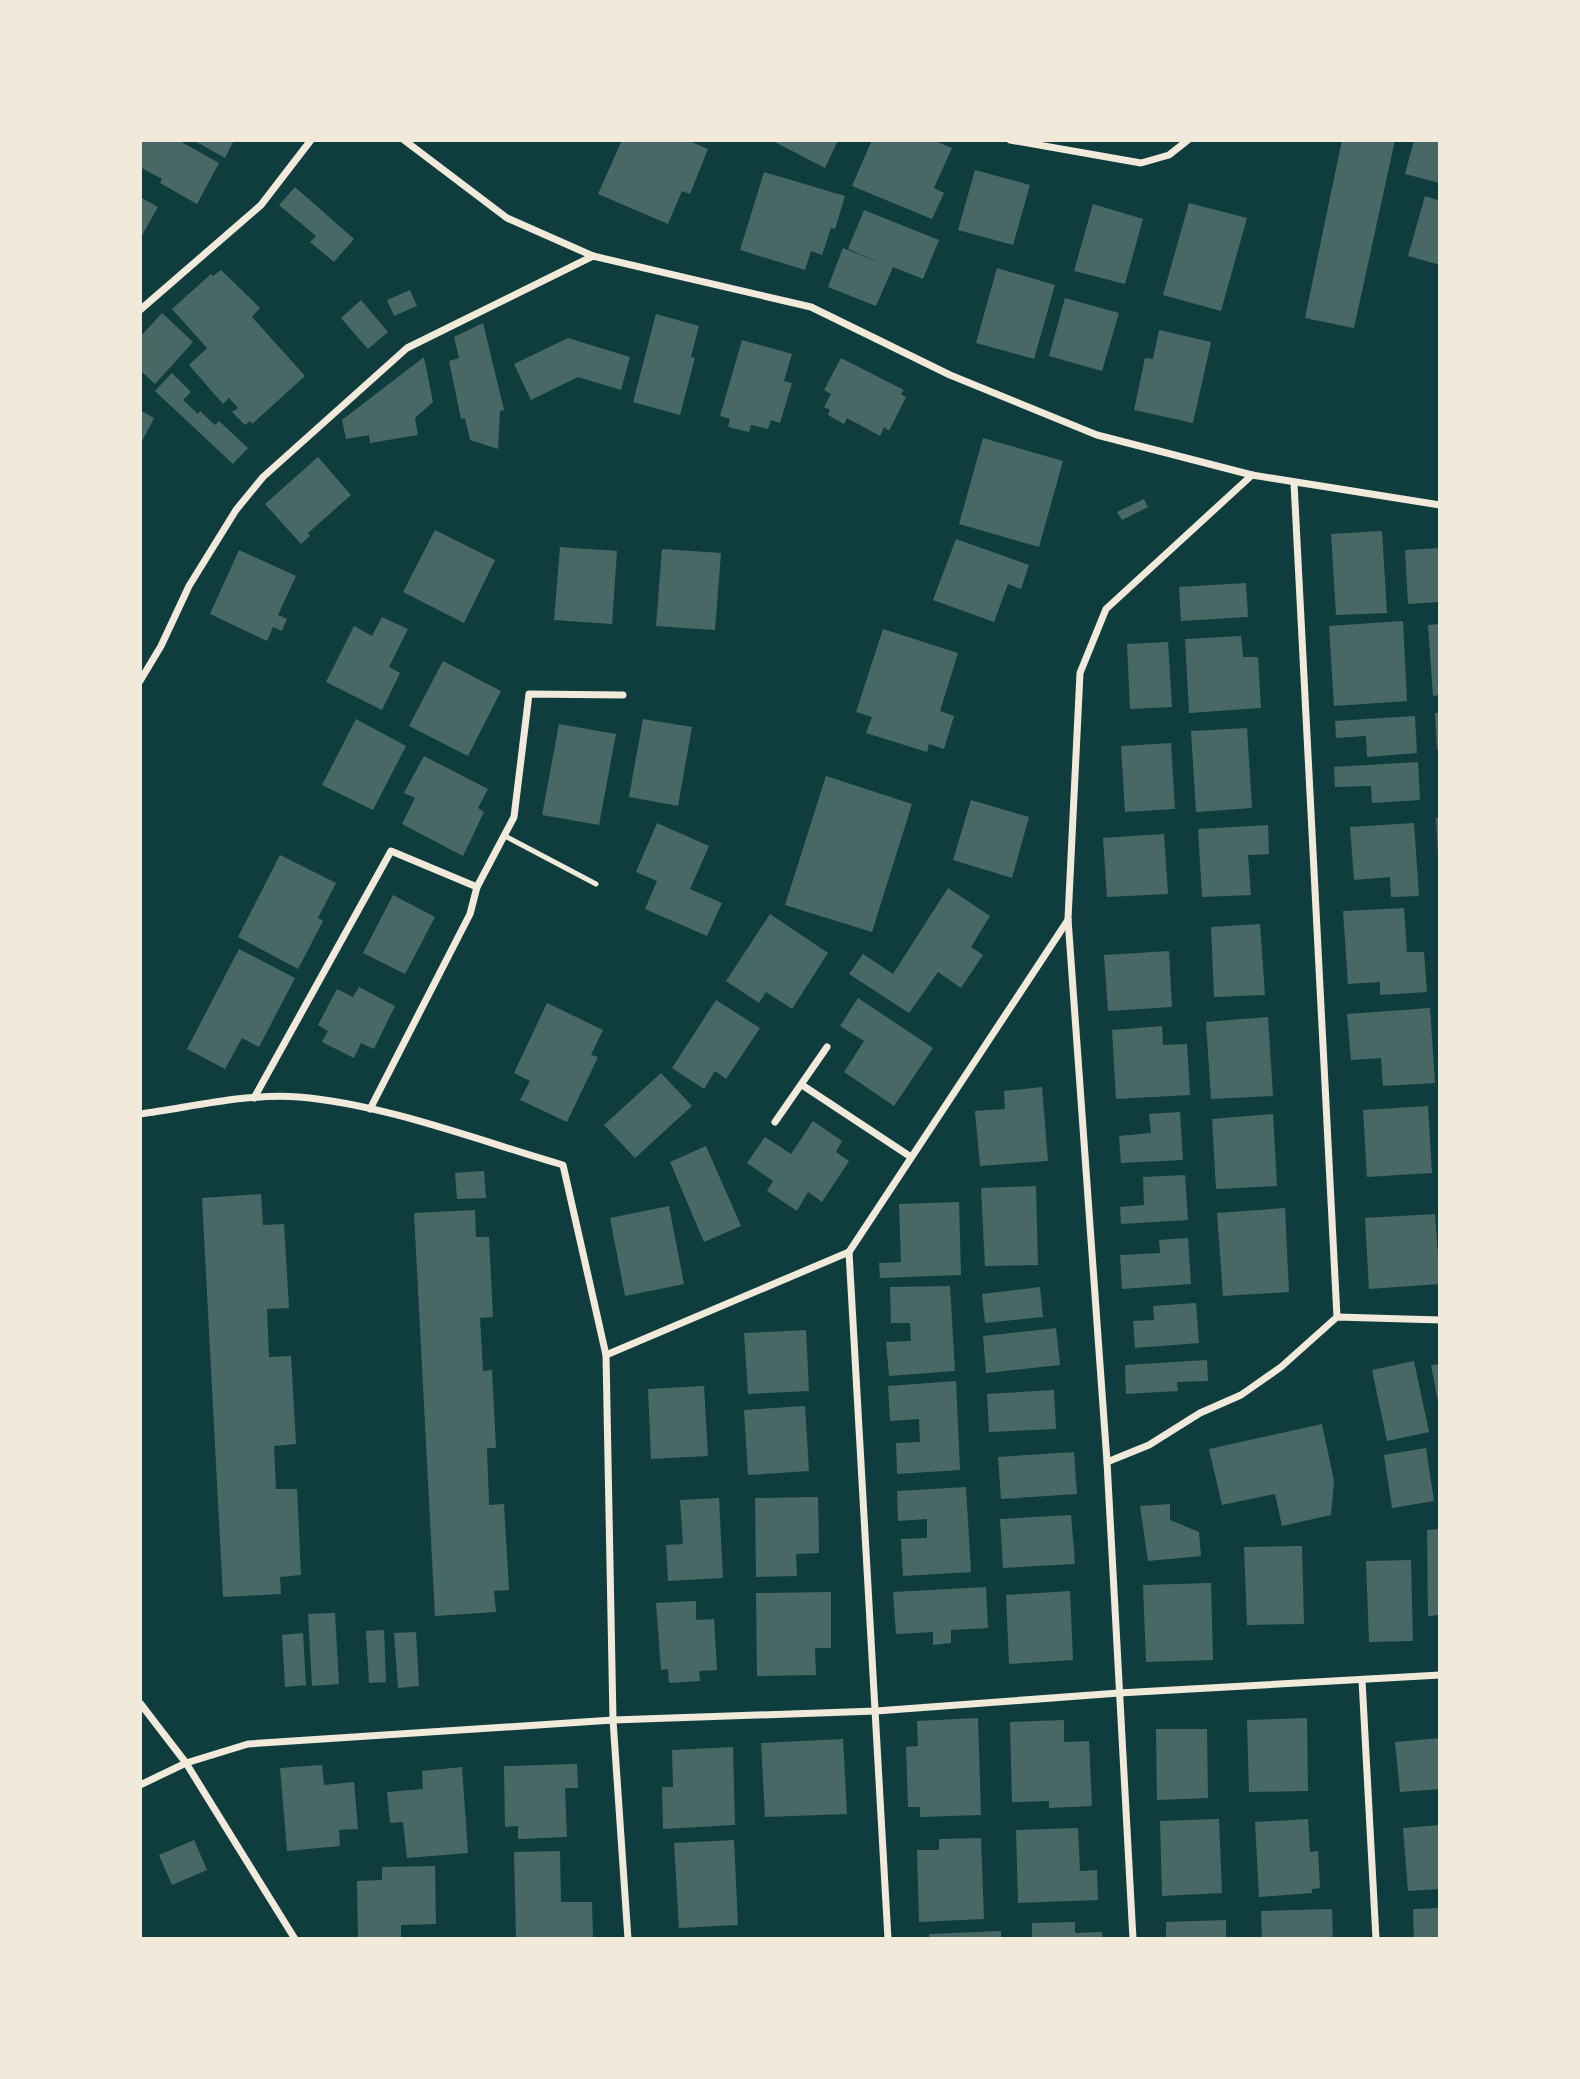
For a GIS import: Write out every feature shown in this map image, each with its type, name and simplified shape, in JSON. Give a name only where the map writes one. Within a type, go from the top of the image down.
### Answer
[{"type":"street","points":[[140,310],[261,205],[311,140]]},
{"type":"street","points":[[404,140],[508,218],[593,256],[811,307],[950,375],[1097,435],[1252,475],[1440,505]]},
{"type":"street","points":[[1010,140],[1141,163],[1169,155],[1188,140]]},
{"type":"street","points":[[140,681],[162,646],[189,586],[236,510],[263,477],[407,348],[593,256]]},
{"type":"street","points":[[1133,1939],[1107,1462],[1068,919],[1080,673],[1106,609],[1252,475]]},
{"type":"street","points":[[1294,483],[1336,1317]]},
{"type":"street","points":[[370,1109],[470,914],[477,887],[514,817],[529,694],[623,695]]},
{"type":"street","points":[[254,1098],[391,851],[477,887]]},
{"type":"street","points":[[606,1355],[849,1252],[1068,919]]},
{"type":"street","points":[[775,1122],[827,1047]]},
{"type":"street","points":[[802,1085],[911,1157]]},
{"type":"street","points":[[140,1114],[254,1098],[299,1097],[370,1109],[563,1165],[606,1355],[613,1720],[628,1939]]},
{"type":"street","points":[[849,1252],[888,1939]]},
{"type":"street","points":[[1107,1462],[1149,1446],[1200,1413],[1241,1395],[1281,1367],[1336,1317],[1440,1320]]},
{"type":"street","points":[[140,1785],[186,1763],[248,1744],[613,1720],[876,1711],[1119,1693],[1440,1675]]},
{"type":"street","points":[[1362,1680],[1376,1939]]},
{"type":"street","points":[[140,1703],[186,1763],[295,1939]]},
{"type":"lane","points":[[505,836],[596,884]]},
{"type":"building","points":[[142,140],[178,140],[219,163],[197,204],[160,183],[162,179],[140,167]]},
{"type":"building","points":[[193,140],[234,140],[225,158]]},
{"type":"building","points":[[622,140],[687,140],[708,149],[690,194],[682,191],[668,224],[598,194]]},
{"type":"building","points":[[771,140],[838,140],[825,168]]},
{"type":"building","points":[[872,140],[933,140],[952,148],[934,188],[944,193],[932,219],[852,186]]},
{"type":"building","points":[[1342,140],[1395,140],[1354,328],[1305,318]]},
{"type":"building","points":[[1414,140],[1440,140],[1440,183],[1405,174]]},
{"type":"building","points":[[975,170],[1030,185],[1013,245],[958,230]]},
{"type":"building","points":[[764,172],[845,196],[835,229],[831,228],[822,255],[811,251],[805,270],[740,250]]},
{"type":"building","points":[[295,187],[354,239],[334,262],[310,242],[316,236],[279,205]]},
{"type":"building","points":[[1425,196],[1440,201],[1440,265],[1408,256]]},
{"type":"building","points":[[140,197],[158,207],[140,239]]},
{"type":"building","points":[[1189,203],[1247,218],[1221,311],[1163,295]]},
{"type":"building","points":[[1093,204],[1143,219],[1125,284],[1074,271]]},
{"type":"building","points":[[864,210],[939,240],[923,279],[893,267],[876,306],[828,287],[843,248],[890,267],[848,249]]},
{"type":"building","points":[[997,268],[1055,285],[1034,359],[976,343]]},
{"type":"building","points":[[221,270],[260,308],[252,317],[305,376],[252,424],[250,421],[245,425],[232,412],[238,408],[229,398],[223,404],[189,365],[207,348],[172,309],[211,274],[213,276]]},
{"type":"building","points":[[410,290],[417,306],[394,316],[387,300]]},
{"type":"building","points":[[1065,298],[1119,313],[1102,371],[1049,356]]},
{"type":"building","points":[[361,300],[388,332],[368,349],[341,318]]},
{"type":"building","points":[[162,313],[193,342],[155,384],[140,370],[140,337]]},
{"type":"building","points":[[656,314],[699,326],[691,357],[695,358],[680,415],[633,402]]},
{"type":"building","points":[[483,323],[504,410],[500,411],[498,449],[470,440],[465,418],[461,419],[449,361],[459,358],[454,337]]},
{"type":"building","points":[[1159,330],[1211,342],[1193,423],[1134,410],[1145,358],[1153,359]]},
{"type":"building","points":[[568,338],[630,357],[621,390],[578,377],[531,400],[514,364]]},
{"type":"building","points":[[742,340],[792,354],[784,381],[792,383],[780,423],[771,420],[768,429],[751,425],[749,432],[728,427],[730,419],[720,416]]},
{"type":"building","points":[[424,357],[433,402],[415,418],[418,435],[370,443],[369,435],[346,439],[342,420]]},
{"type":"building","points":[[841,358],[904,390],[901,394],[906,397],[889,431],[884,427],[880,436],[847,418],[844,424],[828,415],[830,410],[824,407],[831,394],[824,390]]},
{"type":"building","points":[[172,373],[191,392],[183,400],[215,425],[219,421],[248,448],[233,464],[155,391]]},
{"type":"building","points":[[140,410],[154,418],[140,445]]},
{"type":"building","points":[[983,438],[1063,461],[1039,547],[959,524]]},
{"type":"building","points":[[318,457],[351,495],[308,533],[310,536],[301,544],[265,504]]},
{"type":"building","points":[[1144,499],[1148,507],[1122,520],[1117,512]]},
{"type":"building","points":[[435,530],[495,560],[464,623],[403,592]]},
{"type":"building","points":[[1382,531],[1387,613],[1336,615],[1331,534]]},
{"type":"building","points":[[956,539],[1029,565],[1021,589],[1008,584],[994,622],[933,600]]},
{"type":"building","points":[[560,547],[617,551],[612,624],[554,620]]},
{"type":"building","points":[[1440,548],[1440,602],[1408,604],[1405,550]]},
{"type":"building","points":[[662,549],[721,553],[715,630],[656,626]]},
{"type":"building","points":[[239,550],[296,576],[278,615],[287,619],[282,631],[273,627],[267,641],[210,614]]},
{"type":"building","points":[[1246,583],[1248,617],[1181,621],[1179,587]]},
{"type":"building","points":[[382,617],[408,629],[389,667],[400,673],[382,710],[326,682],[354,626],[372,636]]},
{"type":"building","points":[[1403,621],[1407,701],[1334,706],[1329,626]]},
{"type":"building","points":[[1440,624],[1440,695],[1433,696],[1428,625]]},
{"type":"building","points":[[883,629],[958,653],[940,711],[954,716],[944,749],[929,744],[927,752],[866,733],[872,717],[856,712]]},
{"type":"building","points":[[1241,636],[1243,657],[1258,657],[1261,708],[1189,713],[1185,639]]},
{"type":"building","points":[[1168,642],[1172,707],[1130,709],[1127,644]]},
{"type":"building","points":[[443,661],[501,691],[468,756],[409,726]]},
{"type":"building","points":[[1435,713],[1440,713],[1440,750],[1437,750]]},
{"type":"building","points":[[1415,716],[1417,753],[1367,757],[1366,736],[1336,738],[1335,721]]},
{"type":"building","points":[[356,719],[406,746],[373,810],[322,785]]},
{"type":"building","points":[[643,719],[692,727],[678,806],[629,797]]},
{"type":"building","points":[[559,724],[616,734],[599,825],[542,815]]},
{"type":"building","points":[[1247,728],[1252,808],[1196,812],[1191,731]]},
{"type":"building","points":[[1171,743],[1175,809],[1125,812],[1121,746]]},
{"type":"building","points":[[424,756],[488,789],[478,808],[484,812],[463,856],[402,824],[415,798],[404,793]]},
{"type":"building","points":[[1418,762],[1420,800],[1372,803],[1371,786],[1335,787],[1334,767]]},
{"type":"building","points":[[826,776],[912,804],[872,932],[785,905]]},
{"type":"building","points":[[971,800],[1029,817],[1012,878],[953,860]]},
{"type":"building","points":[[1436,818],[1440,818],[1438,855]]},
{"type":"building","points":[[657,823],[709,846],[690,889],[722,903],[707,936],[645,909],[657,881],[636,872]]},
{"type":"building","points":[[1414,823],[1419,896],[1391,897],[1390,877],[1354,880],[1350,827]]},
{"type":"building","points":[[1268,825],[1269,854],[1248,855],[1251,895],[1202,897],[1198,829]]},
{"type":"building","points":[[1164,834],[1168,894],[1107,897],[1103,838]]},
{"type":"building","points":[[280,855],[336,883],[318,918],[323,921],[298,969],[238,937]]},
{"type":"building","points":[[948,888],[990,916],[971,947],[983,955],[961,988],[938,972],[909,1013],[849,974],[863,954],[893,974]]},
{"type":"building","points":[[393,895],[435,917],[405,974],[363,953]]},
{"type":"building","points":[[1404,908],[1407,952],[1424,952],[1427,992],[1380,995],[1380,982],[1348,984],[1343,911]]},
{"type":"building","points":[[770,914],[828,953],[792,1009],[766,992],[759,1003],[726,981]]},
{"type":"building","points":[[1260,924],[1265,995],[1214,997],[1211,927]]},
{"type":"building","points":[[239,949],[295,978],[259,1047],[242,1038],[225,1069],[187,1049]]},
{"type":"building","points":[[1169,951],[1172,1007],[1108,1011],[1104,955]]},
{"type":"building","points":[[359,987],[395,1006],[374,1049],[361,1043],[354,1058],[322,1042],[328,1031],[318,1025],[337,989],[353,997]]},
{"type":"building","points":[[858,998],[933,1048],[894,1106],[844,1072],[864,1041],[840,1026]]},
{"type":"building","points":[[716,1000],[760,1028],[726,1079],[715,1071],[704,1089],[672,1068]]},
{"type":"building","points":[[547,1003],[603,1030],[591,1055],[598,1057],[567,1122],[520,1100],[530,1081],[514,1073]]},
{"type":"building","points":[[1430,1008],[1435,1083],[1383,1086],[1381,1058],[1351,1060],[1347,1014]]},
{"type":"building","points":[[1268,1017],[1273,1096],[1211,1099],[1206,1022]]},
{"type":"building","points":[[1162,1026],[1163,1045],[1187,1044],[1190,1095],[1116,1099],[1112,1030]]},
{"type":"building","points":[[661,1073],[692,1106],[635,1158],[604,1125]]},
{"type":"building","points":[[1042,1087],[1048,1161],[980,1166],[975,1111],[1005,1109],[1004,1091]]},
{"type":"building","points":[[1428,1106],[1432,1173],[1367,1177],[1363,1110]]},
{"type":"building","points":[[1180,1112],[1183,1160],[1121,1163],[1119,1136],[1151,1133],[1149,1114]]},
{"type":"building","points":[[1273,1114],[1277,1186],[1216,1189],[1212,1119]]},
{"type":"building","points":[[813,1121],[842,1141],[836,1152],[849,1161],[822,1202],[808,1192],[797,1211],[767,1191],[773,1181],[747,1163],[765,1137],[791,1154]]},
{"type":"building","points":[[706,1146],[741,1226],[704,1242],[670,1162]]},
{"type":"building","points":[[484,1171],[486,1198],[457,1199],[455,1173]]},
{"type":"building","points":[[1185,1175],[1188,1220],[1121,1224],[1120,1207],[1144,1205],[1143,1177]]},
{"type":"building","points":[[1036,1186],[1038,1265],[985,1266],[981,1188]]},
{"type":"building","points":[[261,1194],[263,1225],[284,1224],[289,1308],[267,1309],[269,1357],[291,1356],[296,1444],[274,1446],[276,1489],[297,1489],[301,1575],[280,1577],[281,1594],[223,1597],[202,1198]]},
{"type":"building","points":[[959,1202],[961,1275],[880,1278],[879,1263],[901,1262],[899,1204]]},
{"type":"building","points":[[669,1206],[684,1284],[625,1296],[610,1218]]},
{"type":"building","points":[[1285,1208],[1289,1292],[1223,1296],[1217,1213]]},
{"type":"building","points":[[475,1210],[476,1237],[489,1237],[493,1317],[480,1318],[483,1371],[492,1370],[496,1448],[487,1448],[489,1505],[504,1504],[509,1590],[494,1591],[496,1612],[435,1616],[414,1213]]},
{"type":"building","points":[[1435,1214],[1440,1284],[1369,1289],[1365,1218]]},
{"type":"building","points":[[1188,1238],[1191,1284],[1122,1289],[1120,1255],[1160,1253],[1159,1240]]},
{"type":"building","points":[[950,1286],[955,1371],[889,1376],[886,1342],[911,1341],[910,1323],[891,1323],[890,1287]]},
{"type":"building","points":[[1040,1287],[1043,1317],[985,1323],[982,1294]]},
{"type":"building","points":[[1196,1303],[1199,1343],[1135,1348],[1133,1321],[1154,1320],[1153,1306]]},
{"type":"building","points":[[1056,1328],[1060,1365],[986,1373],[983,1336]]},
{"type":"building","points":[[806,1330],[809,1391],[748,1394],[744,1333]]},
{"type":"building","points":[[1207,1360],[1208,1381],[1177,1382],[1178,1391],[1126,1394],[1125,1365]]},
{"type":"building","points":[[1414,1361],[1429,1432],[1387,1441],[1372,1370]]},
{"type":"building","points":[[1440,1364],[1440,1407],[1439,1407],[1431,1365]]},
{"type":"building","points":[[956,1381],[960,1470],[897,1474],[896,1443],[920,1442],[919,1419],[890,1421],[888,1386]]},
{"type":"building","points":[[704,1386],[708,1456],[651,1459],[648,1389]]},
{"type":"building","points":[[1054,1390],[1056,1429],[989,1432],[987,1394]]},
{"type":"building","points":[[805,1406],[809,1471],[748,1475],[744,1410]]},
{"type":"building","points":[[1322,1424],[1334,1481],[1331,1515],[1282,1526],[1275,1494],[1222,1505],[1209,1449]]},
{"type":"building","points":[[1426,1448],[1434,1501],[1392,1508],[1384,1455]]},
{"type":"building","points":[[1074,1452],[1077,1494],[1001,1499],[998,1457]]},
{"type":"building","points":[[966,1487],[971,1572],[903,1576],[901,1539],[927,1538],[927,1519],[898,1521],[897,1491]]},
{"type":"building","points":[[818,1497],[819,1553],[796,1554],[797,1576],[756,1577],[755,1498]]},
{"type":"building","points":[[719,1498],[723,1578],[668,1581],[666,1545],[683,1544],[680,1500]]},
{"type":"building","points":[[1170,1504],[1170,1520],[1199,1532],[1201,1556],[1148,1561],[1140,1506]]},
{"type":"building","points":[[1071,1515],[1075,1564],[1003,1568],[1000,1519]]},
{"type":"building","points":[[1440,1529],[1440,1615],[1428,1616],[1427,1530]]},
{"type":"building","points":[[1302,1546],[1304,1624],[1247,1625],[1244,1547]]},
{"type":"building","points":[[1411,1560],[1413,1641],[1369,1642],[1366,1561]]},
{"type":"building","points":[[1211,1583],[1213,1660],[1146,1662],[1143,1585]]},
{"type":"building","points":[[986,1587],[988,1628],[951,1630],[951,1643],[933,1645],[933,1632],[896,1634],[893,1592]]},
{"type":"building","points":[[1070,1591],[1073,1660],[1009,1664],[1006,1595]]},
{"type":"building","points":[[831,1592],[831,1648],[815,1648],[816,1675],[757,1676],[756,1593]]},
{"type":"building","points":[[696,1601],[696,1620],[714,1619],[717,1670],[699,1671],[700,1681],[669,1683],[668,1669],[661,1670],[656,1603]]},
{"type":"building","points":[[335,1613],[339,1684],[312,1686],[308,1614]]},
{"type":"building","points":[[384,1630],[386,1682],[369,1683],[366,1631]]},
{"type":"building","points":[[416,1632],[419,1686],[398,1688],[394,1633]]},
{"type":"building","points":[[303,1633],[306,1685],[285,1687],[282,1635]]},
{"type":"building","points":[[978,1718],[981,1815],[920,1817],[920,1807],[908,1807],[906,1747],[918,1746],[917,1721]]},
{"type":"building","points":[[1307,1718],[1308,1791],[1249,1792],[1247,1720]]},
{"type":"building","points":[[1064,1720],[1064,1742],[1089,1741],[1092,1806],[1049,1808],[1049,1801],[1012,1802],[1010,1722]]},
{"type":"building","points":[[1156,1729],[1207,1729],[1208,1798],[1157,1800]]},
{"type":"building","points":[[1440,1738],[1440,1789],[1400,1792],[1395,1742]]},
{"type":"building","points":[[843,1739],[847,1814],[765,1817],[761,1743]]},
{"type":"building","points":[[733,1747],[735,1825],[663,1829],[662,1787],[673,1787],[672,1750]]},
{"type":"building","points":[[577,1764],[578,1788],[565,1788],[567,1837],[518,1839],[518,1826],[505,1827],[504,1766]]},
{"type":"building","points":[[322,1765],[324,1785],[354,1782],[358,1829],[339,1830],[340,1846],[287,1851],[280,1768]]},
{"type":"building","points":[[462,1767],[468,1853],[407,1858],[403,1822],[390,1823],[387,1792],[423,1789],[422,1771]]},
{"type":"building","points":[[1219,1819],[1222,1893],[1162,1896],[1160,1821]]},
{"type":"building","points":[[1308,1819],[1310,1852],[1318,1851],[1320,1888],[1312,1889],[1312,1893],[1259,1897],[1255,1822]]},
{"type":"building","points":[[1440,1825],[1440,1889],[1408,1891],[1403,1828]]},
{"type":"building","points":[[1078,1828],[1080,1871],[1097,1870],[1098,1900],[1018,1903],[1016,1830]]},
{"type":"building","points":[[981,1838],[984,1919],[919,1922],[917,1850],[939,1850],[939,1839]]},
{"type":"building","points":[[194,1840],[207,1870],[172,1885],[159,1855]]},
{"type":"building","points":[[734,1840],[738,1925],[679,1928],[674,1843]]},
{"type":"building","points":[[560,1851],[561,1902],[592,1902],[593,1939],[516,1939],[514,1852]]},
{"type":"building","points":[[435,1866],[436,1924],[401,1925],[401,1939],[358,1939],[357,1881],[382,1880],[382,1867]]},
{"type":"building","points":[[1440,1908],[1440,1939],[1414,1939],[1413,1909]]},
{"type":"building","points":[[1332,1909],[1333,1939],[1262,1939],[1261,1911]]},
{"type":"building","points":[[1226,1920],[1226,1939],[1166,1939],[1166,1922]]},
{"type":"building","points":[[1075,1922],[1075,1933],[1102,1932],[1103,1939],[1032,1939],[1032,1923]]},
{"type":"building","points":[[1001,1931],[1001,1939],[929,1939],[929,1934]]}]
